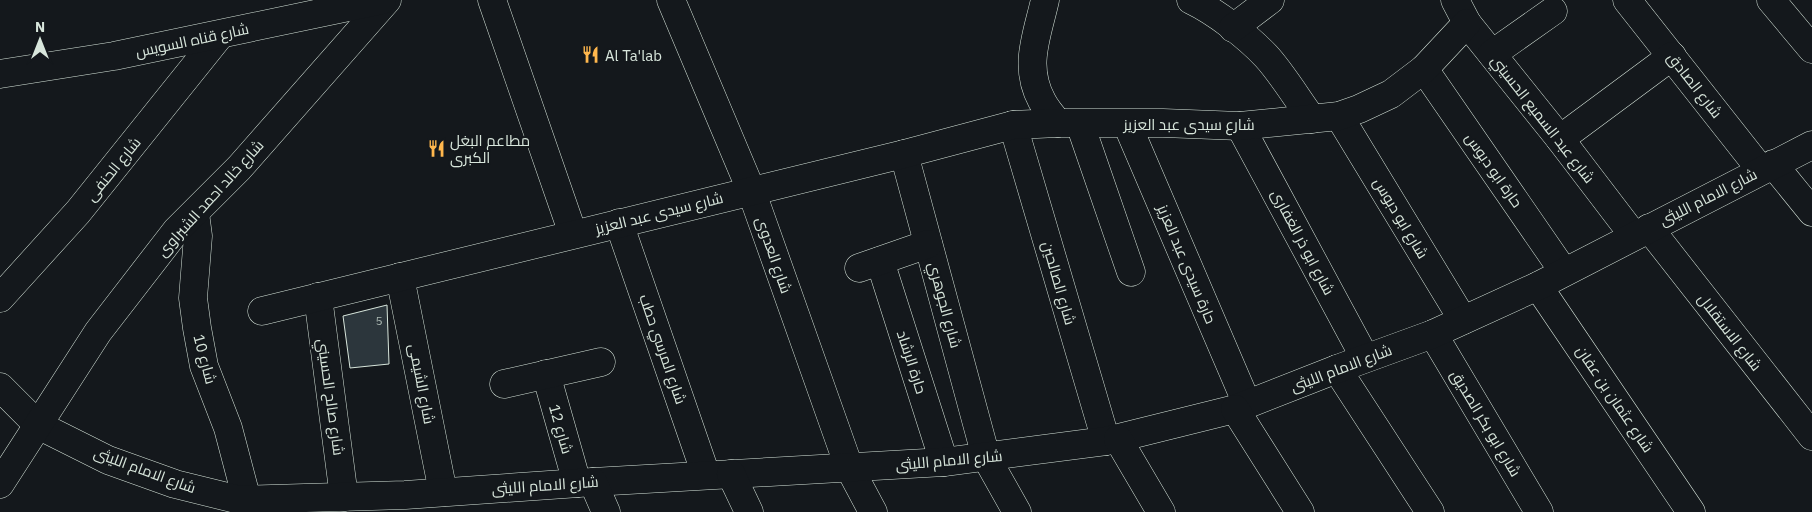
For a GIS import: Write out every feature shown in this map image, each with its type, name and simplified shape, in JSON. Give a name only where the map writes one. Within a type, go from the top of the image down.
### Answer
[{"type":"street","name":"شارع قناه السويس","points":[[0,74],[114,56],[382,0]]},
{"type":"street","name":"شارع خالد احمد الشبراوى","points":[[0,484],[98,332],[176,231],[239,168],[387,0]]},
{"type":"street","points":[[492,0],[573,234]]},
{"type":"street","name":"شارع العدوى","points":[[671,0],[751,190],[848,467],[872,512]]},
{"type":"street","points":[[1045,0],[1032,54],[1031,69],[1035,85],[1042,102],[1069,123],[1131,272]]},
{"type":"street","points":[[1191,0],[1202,5],[1233,28],[1266,56],[1312,119]]},
{"type":"street","name":"شارع الصادق","points":[[1627,0],[1767,167],[1812,212]]},
{"type":"street","points":[[1772,1],[1812,49]]},
{"type":"street","points":[[1233,28],[1264,2]]},
{"type":"street","name":"شارع سيدى عبد العزيز","points":[[262,311],[904,154],[1013,125],[1188,123],[1240,126],[1339,116],[1360,109],[1391,94],[1424,68],[1461,11]]},
{"type":"street","name":"شارع عبد السميع الحسيني","points":[[1461,11],[1492,54],[1560,140],[1641,232]]},
{"type":"street","points":[[1492,54],[1553,11]]},
{"type":"street","name":"شارع الحنفى","points":[[0,298],[78,212],[220,35]]},
{"type":"street","points":[[1560,140],[1672,56]]},
{"type":"street","name":"حارة ابو دبوس","points":[[1424,68],[1564,272]]},
{"type":"street","name":"شارع ابو دبوس","points":[[1339,116],[1463,320]]},
{"type":"street","name":"حارة سيدى عبد العزيز","points":[[1127,124],[1241,406],[1300,512]]},
{"type":"street","name":"شارع الصالحين","points":[[1013,125],[1112,440],[1161,512]]},
{"type":"street","name":"شارع ابو ذر الغفارى","points":[[1240,126],[1365,358]]},
{"type":"street","name":"شارع الامام الليثى","points":[[0,387],[38,424],[108,460],[175,484],[244,504],[344,497],[409,503],[444,492],[944,462],[986,457],[1112,440],[1241,406],[1433,334],[1538,286],[1812,144]]},
{"type":"street","name":"شارع الجوهري","points":[[904,154],[986,457],[1017,512]]},
{"type":"street","name":"شارع 10","points":[[195,213],[198,236],[193,298],[197,328],[204,366],[228,428],[244,504]]},
{"type":"street","name":"شارع المرسي حطب","points":[[619,223],[718,475],[749,512]]},
{"type":"street","name":"شارع الاستقلال","points":[[1641,232],[1812,436]]},
{"type":"street","name":"حارة الرشاد","points":[[928,244],[869,264],[944,462]]},
{"type":"street","name":"شارع الشيمى","points":[[400,276],[444,492]]},
{"type":"street","name":"شارع عثمان بن عفان","points":[[1538,286],[1691,512]]},
{"type":"street","name":"شارع صالح الحسيني","points":[[318,297],[344,497]]},
{"type":"street","name":"شارع ابو بكر الصديق","points":[[1433,334],[1539,512]]},
{"type":"street","points":[[504,384],[601,362]]},
{"type":"street","points":[[1337,369],[1430,512]]},
{"type":"street","name":"شارع 12","points":[[546,374],[585,483],[606,512]]},
{"type":"building","points":[[387,305],[389,364],[350,368],[343,316]]},
{"type":"place","name":"Al Ta'lab","points":[[591,55]]},
{"type":"place","name":"مطاعم البغل الكبرى","points":[[436,149]]}]
